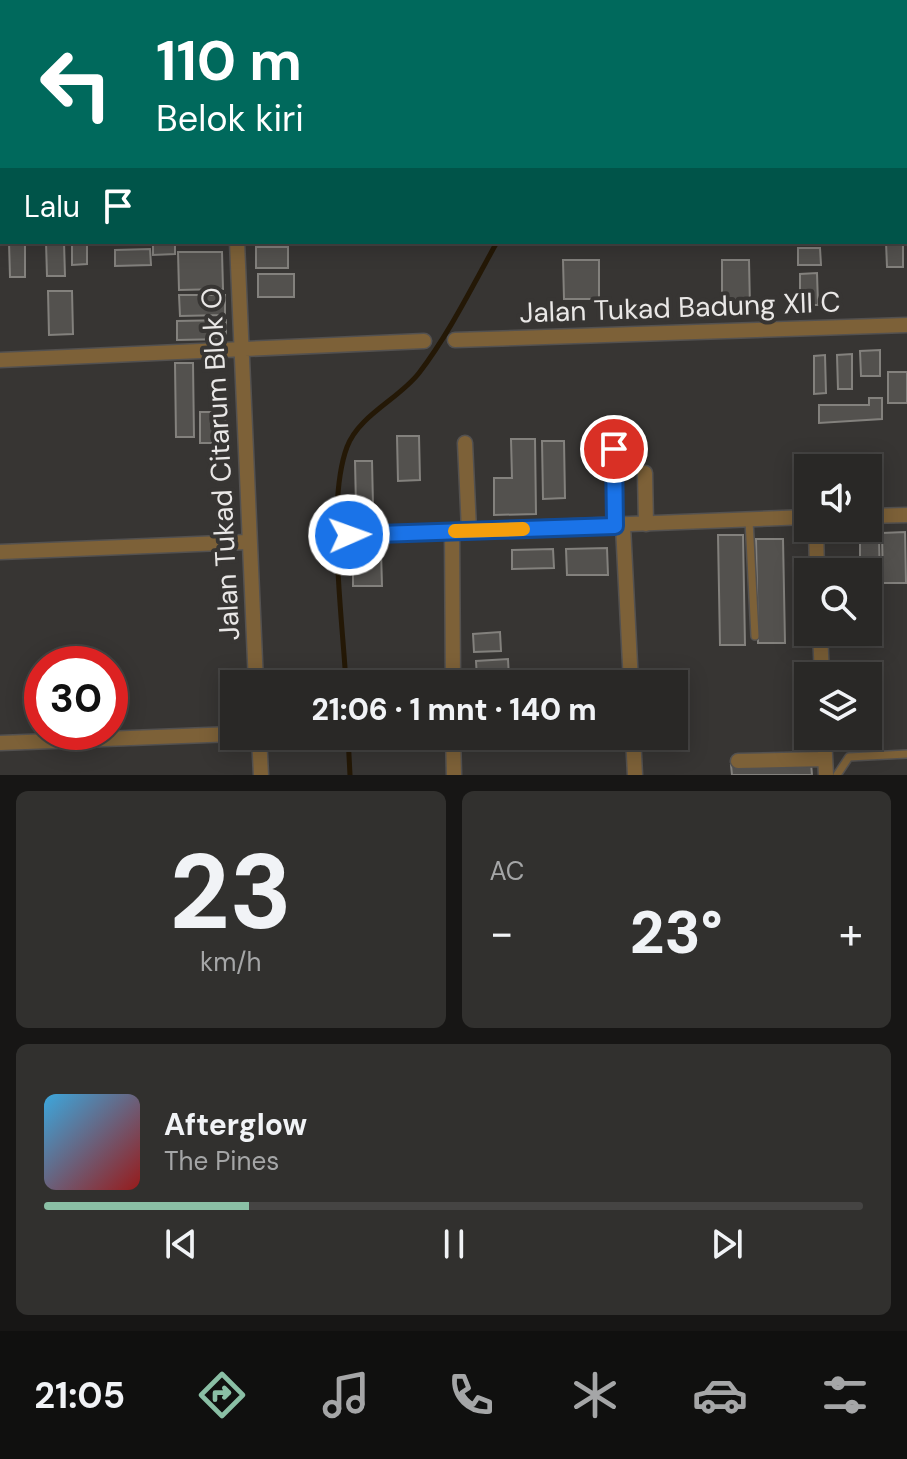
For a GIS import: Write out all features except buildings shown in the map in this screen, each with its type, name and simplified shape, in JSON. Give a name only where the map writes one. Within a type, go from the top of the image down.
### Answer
[{"type":"street","name":"Jalan Tukad Citarum Blok O","points":[[237,244],[247,542],[255,670]]},
{"type":"street","name":"Jalan Tukad Badung XII C","points":[[455,340],[907,325]]},
{"type":"street","points":[[0,360],[424,341]]},
{"type":"street","points":[[465,443],[469,530]]},
{"type":"street","points":[[614,449],[630,670]]},
{"type":"street","points":[[645,473],[646,524]]},
{"type":"street","points":[[882,516],[907,515]]},
{"type":"street","points":[[349,535],[794,518]]},
{"type":"street","points":[[452,531],[453,670]]},
{"type":"street","points":[[0,552],[247,542]]},
{"type":"street","points":[[128,735],[220,734]]},
{"type":"street","points":[[0,743],[24,741]]},
{"type":"street","points":[[260,750],[261,775]]},
{"type":"street","points":[[453,750],[454,775]]},
{"type":"street","points":[[634,750],[635,775]]},
{"type":"street","points":[[825,750],[826,775]]},
{"type":"street","points":[[738,761],[825,759]]},
{"type":"lane","points":[[749,520],[755,636]]},
{"type":"lane","points":[[837,775],[842,773],[846,758],[907,754]]},
{"type":"waterway","points":[[345,670],[337,530],[341,471],[347,447],[360,426],[419,373],[451,326],[496,244]]},
{"type":"waterway","points":[[349,750],[350,775]]},
{"type":"slow traffic","points":[[455,531],[523,529]]},
{"type":"route","points":[[349,535],[615,526],[614,449]]}]
